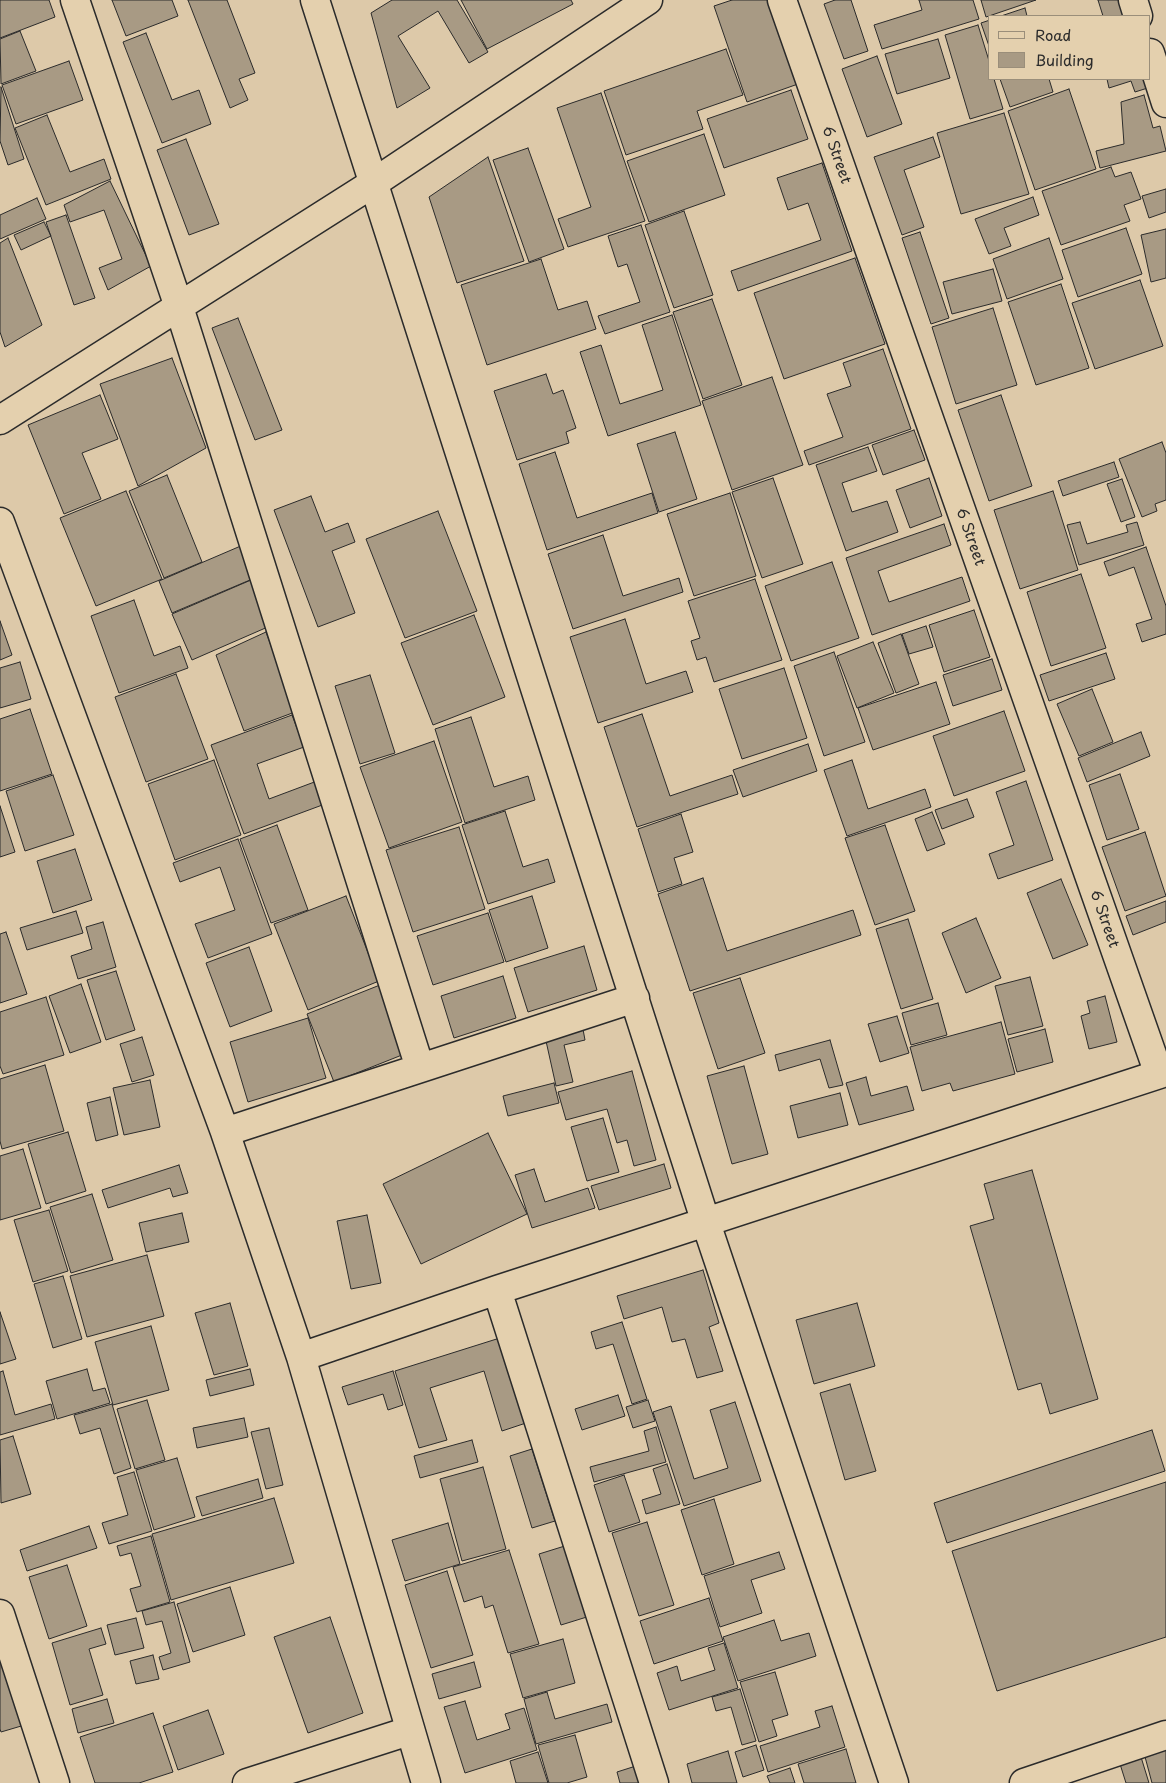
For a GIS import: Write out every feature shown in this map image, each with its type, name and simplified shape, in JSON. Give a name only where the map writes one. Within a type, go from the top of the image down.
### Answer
[{"type":"street","points":[[75,0],[179,307],[420,1068]]},
{"type":"street","points":[[315,0],[375,182],[706,1223],[894,1783]]},
{"type":"street","points":[[0,420],[375,182],[648,0]]},
{"type":"street","name":"6 Street","points":[[782,0],[1162,1073]]},
{"type":"street","points":[[1133,0],[1138,15]]},
{"type":"street","points":[[1151,56],[1166,103]]},
{"type":"street","points":[[0,522],[225,1132],[302,1358],[426,1783]]},
{"type":"street","points":[[225,1132],[635,998]]},
{"type":"street","points":[[302,1358],[497,1290],[1162,1073]]},
{"type":"street","points":[[497,1290],[654,1783]]},
{"type":"street","points":[[0,1614],[55,1783]]},
{"type":"street","points":[[247,1783],[410,1731]]},
{"type":"street","points":[[1024,1783],[1166,1735]]},
{"type":"building","points":[[0,0],[49,0],[55,17],[0,38]]},
{"type":"building","points":[[112,0],[172,0],[178,16],[126,36]]},
{"type":"building","points":[[188,0],[227,0],[255,73],[239,79],[248,100],[230,108]]},
{"type":"building","points":[[392,0],[457,0],[488,52],[469,63],[438,11],[398,36],[430,88],[397,108],[371,13]]},
{"type":"building","points":[[461,0],[571,0],[573,4],[487,49]]},
{"type":"building","points":[[732,0],[769,0],[798,84],[747,102],[714,6]]},
{"type":"building","points":[[835,0],[851,0],[868,51],[844,59],[824,4]]},
{"type":"building","points":[[919,0],[973,0],[979,19],[882,49],[874,25],[922,10]]},
{"type":"building","points":[[981,0],[1036,0],[988,15],[986,17]]},
{"type":"building","points":[[1098,0],[1120,0],[1125,15],[1103,15]]},
{"type":"building","points":[[1025,8],[1027,15],[1004,15]]},
{"type":"building","points":[[988,21],[988,43],[981,23]]},
{"type":"building","points":[[978,25],[988,58],[988,80],[994,80],[1003,109],[970,119],[945,35]]},
{"type":"building","points":[[20,31],[36,71],[1,84],[0,39]]},
{"type":"building","points":[[146,33],[172,100],[199,90],[211,124],[162,143],[123,42]]},
{"type":"building","points":[[938,39],[950,78],[897,94],[885,54]]},
{"type":"building","points":[[726,49],[743,95],[697,111],[703,129],[626,155],[604,91]]},
{"type":"building","points":[[877,56],[902,124],[867,137],[842,69]]},
{"type":"building","points":[[69,61],[83,100],[16,124],[2,85]]},
{"type":"building","points":[[1000,80],[1049,80],[1053,92],[1010,107]]},
{"type":"building","points":[[1107,80],[1151,80],[1154,86],[1135,92],[1131,81],[1109,88]]},
{"type":"building","points":[[1,87],[24,159],[8,165],[0,141]]},
{"type":"building","points":[[1069,89],[1096,169],[1035,190],[1008,111]]},
{"type":"building","points":[[791,90],[808,139],[724,168],[707,119]]},
{"type":"building","points":[[601,93],[645,221],[568,247],[558,219],[591,207],[557,108]]},
{"type":"building","points":[[1144,95],[1153,128],[1160,126],[1166,151],[1100,168],[1096,151],[1124,144],[1121,102]]},
{"type":"building","points":[[1004,113],[1029,194],[961,214],[937,133]]},
{"type":"building","points":[[47,115],[70,172],[104,159],[111,179],[46,205],[15,128]]},
{"type":"building","points":[[704,134],[725,195],[649,222],[627,161]]},
{"type":"building","points":[[933,137],[940,157],[904,170],[924,227],[902,235],[874,157]]},
{"type":"building","points":[[186,139],[219,224],[189,235],[157,150]]},
{"type":"building","points":[[528,148],[564,249],[529,262],[493,160]]},
{"type":"building","points":[[488,157],[524,261],[457,283],[429,197]]},
{"type":"building","points":[[822,163],[852,251],[738,291],[731,271],[821,240],[808,203],[788,210],[777,178]]},
{"type":"building","points":[[1111,167],[1115,177],[1131,172],[1141,199],[1124,205],[1130,221],[1061,245],[1042,191]]},
{"type":"building","points":[[110,181],[151,266],[108,290],[99,268],[122,259],[104,210],[70,222],[64,205]]},
{"type":"building","points":[[1166,189],[1166,212],[1149,218],[1142,196]]},
{"type":"building","points":[[1033,197],[1039,215],[1004,228],[1011,246],[989,254],[975,219]]},
{"type":"building","points":[[37,198],[46,219],[0,239],[0,215]]},
{"type":"building","points":[[684,211],[713,295],[674,308],[645,225]]},
{"type":"building","points":[[66,215],[95,298],[74,305],[46,222]]},
{"type":"building","points":[[44,222],[51,236],[21,250],[14,235]]},
{"type":"building","points":[[641,225],[670,312],[605,334],[598,316],[640,302],[627,264],[618,267],[608,236]]},
{"type":"building","points":[[1126,228],[1142,274],[1078,297],[1062,250]]},
{"type":"building","points":[[1166,229],[1166,278],[1151,282],[1141,235]]},
{"type":"building","points":[[920,232],[949,318],[931,324],[902,238]]},
{"type":"building","points":[[8,238],[42,325],[5,347],[0,332],[0,243]]},
{"type":"building","points":[[1049,238],[1063,279],[1007,299],[993,259]]},
{"type":"building","points":[[855,258],[885,344],[784,379],[754,293]]},
{"type":"building","points":[[541,259],[558,310],[587,301],[596,329],[487,365],[461,285]]},
{"type":"building","points":[[993,269],[1002,301],[952,314],[943,282]]},
{"type":"building","points":[[1140,280],[1163,346],[1095,369],[1072,303]]},
{"type":"building","points":[[1061,284],[1089,368],[1036,385],[1008,302]]},
{"type":"building","points":[[712,299],[742,385],[703,399],[673,312]]},
{"type":"building","points":[[993,308],[1017,385],[956,404],[932,327]]},
{"type":"building","points":[[672,315],[701,405],[608,436],[580,352],[601,345],[620,404],[663,390],[642,325]]},
{"type":"building","points":[[238,318],[282,430],[255,440],[212,328]]},
{"type":"building","points":[[883,349],[911,429],[809,465],[804,451],[843,437],[827,394],[851,386],[843,363]]},
{"type":"building","points":[[172,358],[206,448],[138,486],[100,384]]},
{"type":"building","points":[[546,374],[553,394],[563,390],[576,428],[566,432],[569,443],[517,460],[494,391]]},
{"type":"building","points":[[772,377],[803,465],[732,490],[702,401]]},
{"type":"building","points":[[100,395],[118,439],[82,453],[101,499],[64,514],[28,425]]},
{"type":"building","points":[[1001,395],[1032,486],[989,501],[958,410]]},
{"type":"building","points":[[914,430],[925,460],[883,475],[872,445]]},
{"type":"building","points":[[675,432],[697,499],[659,512],[637,444]]},
{"type":"building","points":[[1162,442],[1166,453],[1166,500],[1155,504],[1157,511],[1142,517],[1119,459]]},
{"type":"building","points":[[868,447],[877,471],[842,483],[852,512],[887,501],[898,532],[846,551],[816,465]]},
{"type":"building","points":[[555,452],[577,518],[652,493],[658,513],[547,550],[519,464]]},
{"type":"building","points":[[1114,462],[1119,477],[1063,496],[1058,481]]},
{"type":"building","points":[[167,475],[202,562],[164,578],[129,491]]},
{"type":"building","points":[[773,478],[803,564],[762,578],[732,492]]},
{"type":"building","points":[[929,478],[942,516],[910,528],[896,490]]},
{"type":"building","points":[[1122,479],[1135,517],[1121,522],[1107,484]]},
{"type":"building","points":[[126,491],[162,579],[96,606],[60,518]]},
{"type":"building","points":[[1053,491],[1078,570],[1020,589],[994,510]]},
{"type":"building","points":[[730,493],[756,576],[694,596],[667,514]]},
{"type":"building","points":[[311,496],[325,532],[348,523],[355,542],[332,551],[355,613],[318,627],[274,510]]},
{"type":"building","points":[[438,511],[477,611],[405,638],[366,539]]},
{"type":"building","points":[[1080,522],[1087,544],[1128,532],[1126,525],[1137,522],[1144,545],[1079,565],[1067,525]]},
{"type":"building","points":[[944,524],[951,545],[878,571],[889,602],[962,577],[970,601],[872,635],[846,558]]},
{"type":"building","points":[[603,535],[623,596],[679,578],[683,592],[573,629],[548,554]]},
{"type":"building","points":[[243,545],[257,577],[172,613],[159,581]]},
{"type":"building","points":[[1146,547],[1166,606],[1166,634],[1142,642],[1136,624],[1152,619],[1134,567],[1109,576],[1104,562]]},
{"type":"building","points":[[832,562],[859,638],[791,661],[765,586]]},
{"type":"building","points":[[1081,574],[1106,648],[1051,666],[1027,592]]},
{"type":"building","points":[[755,579],[782,660],[714,682],[706,657],[697,660],[691,641],[700,638],[688,601]]},
{"type":"building","points":[[251,580],[270,626],[192,660],[172,614]]},
{"type":"building","points":[[134,600],[154,656],[180,646],[188,668],[119,693],[91,616]]},
{"type":"building","points":[[974,610],[990,657],[944,672],[929,625]]},
{"type":"building","points":[[474,615],[505,697],[433,725],[401,643]]},
{"type":"building","points":[[625,619],[646,684],[686,671],[693,692],[598,723],[570,637]]},
{"type":"building","points":[[0,621],[12,655],[0,660]]},
{"type":"building","points":[[926,626],[933,647],[909,654],[902,634]]},
{"type":"building","points":[[266,632],[295,712],[244,731],[216,655]]},
{"type":"building","points":[[901,634],[919,684],[896,693],[878,643]]},
{"type":"building","points":[[873,642],[894,693],[857,708],[837,656]]},
{"type":"building","points":[[834,652],[865,742],[824,756],[794,666]]},
{"type":"building","points":[[1106,653],[1115,679],[1049,701],[1040,675]]},
{"type":"building","points":[[992,659],[1002,690],[953,706],[943,675]]},
{"type":"building","points":[[20,662],[31,699],[0,708],[0,668]]},
{"type":"building","points":[[784,668],[807,738],[742,759],[719,689]]},
{"type":"building","points":[[176,674],[208,759],[146,782],[115,697]]},
{"type":"building","points":[[370,675],[395,753],[360,764],[335,686]]},
{"type":"building","points":[[936,682],[950,724],[873,750],[858,708]]},
{"type":"building","points":[[1092,689],[1113,742],[1079,756],[1057,704]]},
{"type":"building","points":[[30,709],[52,774],[0,791],[0,719]]},
{"type":"building","points":[[1004,711],[1025,771],[954,796],[933,736]]},
{"type":"building","points":[[642,714],[670,796],[732,775],[738,794],[637,827],[604,727]]},
{"type":"building","points":[[292,715],[304,747],[257,764],[269,799],[317,781],[325,804],[244,834],[211,745]]},
{"type":"building","points":[[471,717],[494,787],[528,776],[535,800],[465,823],[435,729]]},
{"type":"building","points":[[1141,732],[1150,756],[1087,782],[1078,758]]},
{"type":"building","points":[[434,741],[462,822],[389,848],[360,767]]},
{"type":"building","points":[[808,744],[817,771],[743,797],[733,770]]},
{"type":"building","points":[[214,760],[241,835],[175,860],[148,784]]},
{"type":"building","points":[[852,760],[868,809],[925,789],[931,807],[847,836],[824,770]]},
{"type":"building","points":[[1120,774],[1139,829],[1107,840],[1089,785]]},
{"type":"building","points":[[53,775],[74,835],[25,851],[6,791]]},
{"type":"building","points":[[1026,781],[1053,860],[998,879],[989,854],[1014,845],[996,792]]},
{"type":"building","points":[[967,799],[974,817],[942,829],[935,810]]},
{"type":"building","points":[[0,806],[15,852],[0,857]]},
{"type":"building","points":[[505,811],[523,867],[548,859],[555,882],[488,904],[462,825]]},
{"type":"building","points":[[932,812],[945,844],[927,851],[915,819]]},
{"type":"building","points":[[681,814],[693,852],[674,858],[682,884],[658,892],[638,829]]},
{"type":"building","points":[[277,825],[308,910],[271,923],[240,839]]},
{"type":"building","points":[[885,825],[915,911],[875,925],[845,838]]},
{"type":"building","points":[[459,827],[485,909],[413,932],[386,850]]},
{"type":"building","points":[[1145,832],[1166,896],[1125,911],[1102,847]]},
{"type":"building","points":[[238,839],[272,934],[208,958],[195,924],[235,910],[220,867],[180,882],[173,863]]},
{"type":"building","points":[[75,849],[92,900],[53,913],[37,861]]},
{"type":"building","points":[[703,878],[727,951],[853,910],[861,935],[690,991],[658,894]]},
{"type":"building","points":[[1061,879],[1088,945],[1053,959],[1027,893]]},
{"type":"building","points":[[346,896],[379,981],[308,1010],[274,924]]},
{"type":"building","points":[[532,896],[548,948],[506,962],[489,910]]},
{"type":"building","points":[[1166,901],[1166,922],[1133,935],[1126,916]]},
{"type":"building","points":[[76,911],[83,933],[27,950],[20,928]]},
{"type":"building","points":[[488,913],[504,962],[433,985],[417,936]]},
{"type":"building","points":[[976,918],[1001,978],[966,993],[942,933]]},
{"type":"building","points":[[908,919],[933,999],[901,1009],[876,929]]},
{"type":"building","points":[[103,922],[116,967],[78,979],[71,956],[92,949],[86,927]]},
{"type":"building","points":[[6,932],[27,994],[0,1003],[0,934]]},
{"type":"building","points":[[584,946],[597,990],[528,1012],[514,968]]},
{"type":"building","points":[[249,947],[272,1011],[230,1027],[206,963]]},
{"type":"building","points":[[116,971],[135,1030],[106,1040],[87,980]]},
{"type":"building","points":[[503,976],[516,1018],[454,1038],[441,996]]},
{"type":"building","points":[[1030,977],[1043,1026],[1008,1035],[995,986]]},
{"type":"building","points":[[740,978],[765,1053],[718,1069],[693,993]]},
{"type":"building","points":[[81,984],[101,1042],[70,1053],[49,996]]},
{"type":"building","points":[[380,985],[407,1053],[334,1082],[307,1014]]},
{"type":"building","points":[[1105,996],[1117,1042],[1089,1049],[1081,1016],[1090,1013],[1087,1001]]},
{"type":"building","points":[[46,997],[64,1055],[3,1074],[0,1066],[0,1012]]},
{"type":"building","points":[[938,1003],[947,1035],[911,1045],[902,1013]]},
{"type":"building","points":[[897,1016],[909,1053],[880,1062],[868,1024]]},
{"type":"building","points":[[308,1018],[326,1078],[248,1102],[230,1042]]},
{"type":"building","points":[[1001,1022],[1015,1074],[953,1091],[950,1083],[922,1091],[910,1047]]},
{"type":"building","points":[[582,1024],[585,1040],[564,1045],[573,1082],[556,1086],[544,1032]]},
{"type":"building","points":[[1045,1029],[1053,1062],[1017,1072],[1008,1039]]},
{"type":"building","points":[[142,1037],[154,1075],[132,1082],[120,1044]]},
{"type":"building","points":[[830,1040],[843,1085],[829,1088],[820,1059],[779,1071],[775,1055]]},
{"type":"building","points":[[45,1065],[64,1131],[2,1149],[0,1141],[0,1079]]},
{"type":"building","points":[[744,1066],[768,1154],[732,1164],[707,1076]]},
{"type":"building","points":[[632,1071],[656,1160],[634,1166],[627,1140],[617,1143],[607,1109],[566,1120],[558,1092]]},
{"type":"building","points":[[866,1077],[871,1096],[907,1086],[914,1110],[859,1125],[846,1083]]},
{"type":"building","points":[[150,1080],[160,1127],[124,1135],[113,1088]]},
{"type":"building","points":[[554,1083],[559,1103],[508,1116],[503,1096]]},
{"type":"building","points":[[840,1093],[848,1125],[798,1138],[790,1106]]},
{"type":"building","points":[[110,1097],[118,1135],[96,1141],[87,1103]]},
{"type":"building","points":[[603,1118],[619,1172],[587,1181],[571,1127]]},
{"type":"building","points":[[68,1132],[86,1191],[46,1204],[28,1144]]},
{"type":"building","points":[[488,1133],[527,1214],[421,1264],[383,1184]]},
{"type":"building","points":[[23,1149],[41,1208],[0,1220],[0,1156]]},
{"type":"building","points":[[664,1164],[671,1188],[599,1210],[591,1186]]},
{"type":"building","points":[[179,1165],[188,1193],[173,1197],[170,1188],[108,1208],[102,1190]]},
{"type":"building","points":[[534,1169],[545,1202],[588,1188],[595,1208],[532,1228],[515,1175]]},
{"type":"building","points":[[1032,1170],[1098,1399],[1050,1414],[1041,1383],[1018,1390],[970,1226],[994,1219],[984,1184]]},
{"type":"building","points":[[92,1194],[113,1260],[71,1273],[50,1207]]},
{"type":"building","points":[[49,1210],[68,1271],[33,1282],[14,1220]]},
{"type":"building","points":[[182,1213],[189,1242],[146,1252],[139,1223]]},
{"type":"building","points":[[367,1215],[381,1283],[351,1289],[337,1221]]},
{"type":"building","points":[[147,1255],[164,1316],[87,1337],[70,1276]]},
{"type":"building","points":[[703,1270],[719,1323],[709,1327],[723,1371],[697,1378],[685,1339],[672,1342],[662,1307],[624,1319],[617,1296]]},
{"type":"building","points":[[63,1276],[82,1339],[53,1348],[34,1284]]},
{"type":"building","points":[[230,1303],[248,1366],[214,1375],[195,1313]]},
{"type":"building","points":[[857,1303],[875,1366],[814,1384],[796,1320]]},
{"type":"building","points":[[0,1312],[16,1359],[0,1364]]},
{"type":"building","points":[[622,1322],[647,1399],[632,1404],[613,1344],[596,1349],[591,1332]]},
{"type":"building","points":[[151,1326],[169,1390],[113,1405],[95,1342]]},
{"type":"building","points":[[503,1337],[529,1422],[502,1431],[484,1371],[430,1388],[447,1440],[419,1448],[395,1371]]},
{"type":"building","points":[[87,1369],[93,1391],[105,1388],[110,1403],[57,1419],[46,1381]]},
{"type":"building","points":[[250,1369],[254,1385],[210,1396],[206,1380]]},
{"type":"building","points":[[3,1371],[15,1415],[51,1404],[55,1419],[0,1435],[0,1372]]},
{"type":"building","points":[[393,1371],[403,1405],[388,1410],[383,1394],[348,1405],[342,1387]]},
{"type":"building","points":[[850,1384],[876,1471],[845,1480],[820,1393]]},
{"type":"building","points":[[618,1395],[625,1416],[582,1430],[575,1409]]},
{"type":"building","points":[[147,1400],[165,1460],[135,1469],[117,1409]]},
{"type":"building","points":[[648,1400],[655,1421],[633,1428],[626,1407]]},
{"type":"building","points":[[735,1402],[761,1481],[684,1506],[653,1412],[671,1406],[694,1479],[728,1468],[710,1410]]},
{"type":"building","points":[[112,1404],[131,1468],[114,1474],[100,1428],[80,1434],[74,1415]]},
{"type":"building","points":[[244,1418],[248,1437],[197,1448],[193,1428]]},
{"type":"building","points":[[656,1427],[666,1462],[594,1482],[590,1467],[649,1451],[644,1431]]},
{"type":"building","points":[[269,1428],[283,1485],[266,1489],[251,1432]]},
{"type":"building","points":[[1152,1430],[1165,1471],[947,1543],[934,1503]]},
{"type":"building","points":[[13,1436],[31,1494],[1,1503],[0,1440]]},
{"type":"building","points":[[472,1440],[478,1462],[420,1478],[414,1456]]},
{"type":"building","points":[[532,1449],[555,1521],[532,1528],[510,1456]]},
{"type":"building","points":[[177,1458],[195,1517],[154,1530],[136,1470]]},
{"type":"building","points":[[667,1464],[680,1504],[646,1514],[642,1500],[661,1494],[653,1469]]},
{"type":"building","points":[[483,1467],[506,1549],[462,1561],[440,1479]]},
{"type":"building","points":[[134,1472],[152,1531],[109,1544],[102,1523],[128,1515],[117,1477]]},
{"type":"building","points":[[624,1475],[640,1522],[609,1532],[594,1485]]},
{"type":"building","points":[[258,1479],[263,1498],[202,1516],[196,1497]]},
{"type":"building","points":[[1166,1482],[1166,1637],[997,1691],[952,1551]]},
{"type":"building","points":[[274,1498],[294,1563],[171,1600],[152,1534]]},
{"type":"building","points":[[714,1499],[734,1564],[702,1575],[681,1510]]},
{"type":"building","points":[[647,1522],[674,1605],[639,1616],[612,1533]]},
{"type":"building","points":[[448,1523],[460,1564],[405,1581],[392,1540]]},
{"type":"building","points":[[89,1526],[97,1548],[27,1571],[20,1550]]},
{"type":"building","points":[[151,1536],[170,1602],[137,1612],[130,1589],[141,1586],[131,1553],[120,1556],[117,1546]]},
{"type":"building","points":[[568,1545],[590,1616],[561,1625],[539,1554]]},
{"type":"building","points":[[509,1550],[539,1644],[508,1653],[493,1605],[485,1608],[482,1596],[464,1602],[453,1567]]},
{"type":"building","points":[[779,1552],[785,1569],[751,1580],[762,1613],[720,1627],[704,1576]]},
{"type":"building","points":[[67,1565],[87,1626],[49,1639],[29,1577]]},
{"type":"building","points":[[447,1571],[473,1655],[431,1668],[405,1585]]},
{"type":"building","points":[[230,1587],[245,1635],[193,1652],[177,1604]]},
{"type":"building","points":[[709,1598],[723,1641],[654,1664],[640,1621]]},
{"type":"building","points":[[174,1602],[190,1662],[163,1670],[159,1657],[171,1653],[162,1621],[146,1625],[142,1611]]},
{"type":"building","points":[[330,1617],[363,1713],[308,1733],[274,1637]]},
{"type":"building","points":[[136,1618],[144,1648],[115,1655],[107,1625]]},
{"type":"building","points":[[774,1620],[781,1641],[809,1633],[816,1656],[738,1681],[723,1637]]},
{"type":"building","points":[[101,1628],[106,1644],[89,1649],[103,1695],[70,1705],[52,1643]]},
{"type":"building","points":[[563,1639],[575,1683],[523,1698],[510,1654]]},
{"type":"building","points":[[724,1643],[738,1688],[669,1710],[657,1673],[677,1666],[681,1681],[715,1670],[708,1648]]},
{"type":"building","points":[[0,1654],[28,1724],[1,1732],[0,1729]]},
{"type":"building","points":[[153,1655],[159,1679],[136,1684],[130,1661]]},
{"type":"building","points":[[474,1662],[481,1687],[439,1699],[432,1674]]},
{"type":"building","points":[[775,1672],[788,1715],[772,1720],[777,1736],[759,1742],[740,1682]]},
{"type":"building","points":[[740,1689],[756,1741],[742,1745],[731,1707],[716,1711],[712,1697]]},
{"type":"building","points":[[547,1692],[555,1719],[607,1704],[612,1722],[536,1744],[524,1699]]},
{"type":"building","points":[[107,1699],[114,1723],[78,1733],[72,1709]]},
{"type":"building","points":[[465,1701],[477,1740],[510,1729],[505,1714],[524,1708],[537,1750],[465,1773],[444,1707]]},
{"type":"building","points":[[832,1706],[845,1747],[768,1772],[760,1746],[820,1727],[815,1711]]},
{"type":"building","points":[[208,1710],[224,1754],[178,1770],[163,1726]]},
{"type":"building","points":[[153,1713],[173,1772],[139,1783],[95,1783],[80,1737]]},
{"type":"building","points":[[575,1735],[587,1777],[567,1783],[549,1783],[538,1745]]},
{"type":"building","points":[[756,1745],[764,1770],[743,1777],[735,1752]]},
{"type":"building","points":[[1166,1747],[1166,1783],[1152,1783],[1144,1753]]},
{"type":"building","points":[[846,1749],[856,1783],[804,1783],[798,1764]]},
{"type":"building","points":[[728,1751],[737,1783],[692,1783],[687,1764]]},
{"type":"building","points":[[538,1752],[548,1783],[516,1783],[510,1761]]},
{"type":"building","points":[[1141,1757],[1149,1783],[1126,1783],[1120,1764]]},
{"type":"building","points":[[639,1765],[644,1783],[620,1783],[617,1772]]},
{"type":"building","points":[[790,1768],[795,1783],[770,1783],[767,1776]]}]
